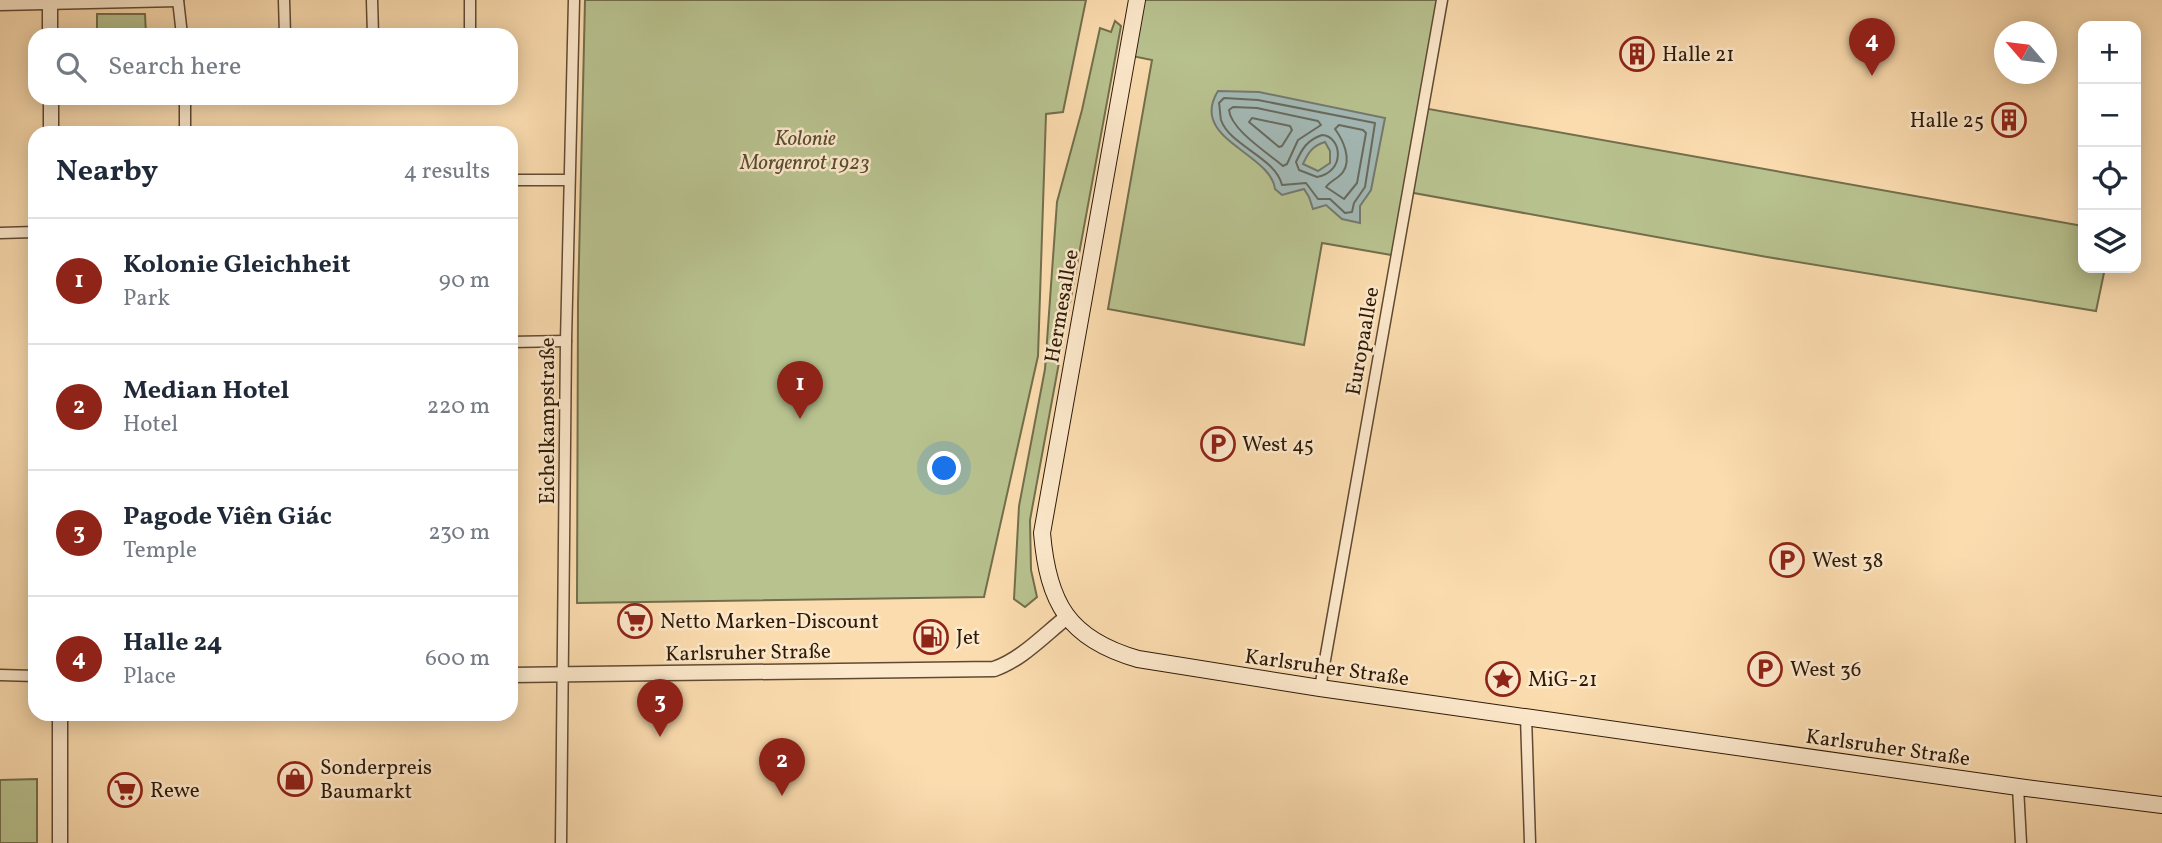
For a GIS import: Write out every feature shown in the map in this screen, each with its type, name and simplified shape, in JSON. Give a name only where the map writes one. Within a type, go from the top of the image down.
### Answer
[{"type":"main road","name":"Hermesallee","points":[[1067,617],[1054,594],[1047,573],[1042,533],[1137,0]]},
{"type":"main road","name":"Karlsruher Straße","points":[[1067,617],[1081,633],[1097,643],[1138,660],[2018,787],[2162,805]]},
{"type":"street","points":[[284,0],[285,28]]},
{"type":"street","points":[[372,0],[373,28]]},
{"type":"street","points":[[470,0],[470,28]]},
{"type":"street","name":"Eichelkampstraße","points":[[561,843],[566,341],[574,0]]},
{"type":"street","name":"Europaallee","points":[[1320,688],[1442,0]]},
{"type":"street","points":[[0,5],[178,1],[181,28]]},
{"type":"street","points":[[50,2],[50,28]]},
{"type":"street","points":[[51,105],[51,126]]},
{"type":"street","points":[[185,105],[186,126]]},
{"type":"street","points":[[518,180],[569,180]]},
{"type":"street","points":[[0,233],[28,232]]},
{"type":"street","points":[[518,342],[566,341]]},
{"type":"street","name":"Karlsruher Straße","points":[[518,675],[994,669],[1004,666],[1067,617]]},
{"type":"street","points":[[0,675],[28,676]]},
{"type":"street","points":[[1526,716],[1531,843]]},
{"type":"street","points":[[60,721],[60,843]]},
{"type":"street","points":[[2018,787],[2021,843]]},
{"type":"green space","name":"Kolonie Morgenrot 1923","points":[[585,0],[1086,0],[1063,112],[1046,114],[1038,356],[984,597],[577,603],[578,303]]},
{"type":"green space","points":[[1137,0],[1442,0],[1423,108],[2078,225],[2078,273],[2104,273],[2096,311],[1767,257],[1408,192],[1397,256],[1322,243],[1304,345],[1108,309],[1152,60],[1127,55]]},
{"type":"green space","points":[[97,14],[145,14],[146,28],[97,28]]},
{"type":"green space","points":[[1115,21],[1121,26],[1030,520],[1031,570],[1037,597],[1025,607],[1014,599],[1019,506],[1045,369],[1057,202],[1082,110],[1100,28],[1111,32]]},
{"type":"green space","points":[[37,779],[37,843],[0,843],[0,780]]},
{"type":"water","points":[[1218,91],[1259,92],[1385,118],[1371,190],[1360,206],[1360,223],[1342,219],[1326,205],[1313,209],[1304,189],[1282,195],[1260,165],[1222,134],[1214,122],[1212,108]],"holes":[[[1325,142],[1330,151],[1330,163],[1318,171],[1303,164],[1311,150]]]},
{"type":"place","name":"Halle 21","points":[[1637,54]]},
{"type":"place","name":"Halle 24","points":[[1872,76]]},
{"type":"place","name":"Halle 25","points":[[2009,120]]},
{"type":"place","name":"Kolonie Gleichheit","points":[[800,419]]},
{"type":"place","name":"West 45","points":[[1218,444]]},
{"type":"place","name":"West 38","points":[[1787,560]]},
{"type":"place","name":"Netto Marken-Discount","points":[[635,621]]},
{"type":"place","name":"Jet","points":[[931,637]]},
{"type":"place","name":"West 36","points":[[1765,669]]},
{"type":"place","name":"MiG-21","points":[[1503,679]]},
{"type":"place","name":"Pagode Viên Giác","points":[[660,737]]},
{"type":"place","name":"Sonderpreis Baumarkt","points":[[295,779]]},
{"type":"place","name":"Rewe","points":[[125,790]]},
{"type":"place","name":"Median Hotel","points":[[782,796]]}]
